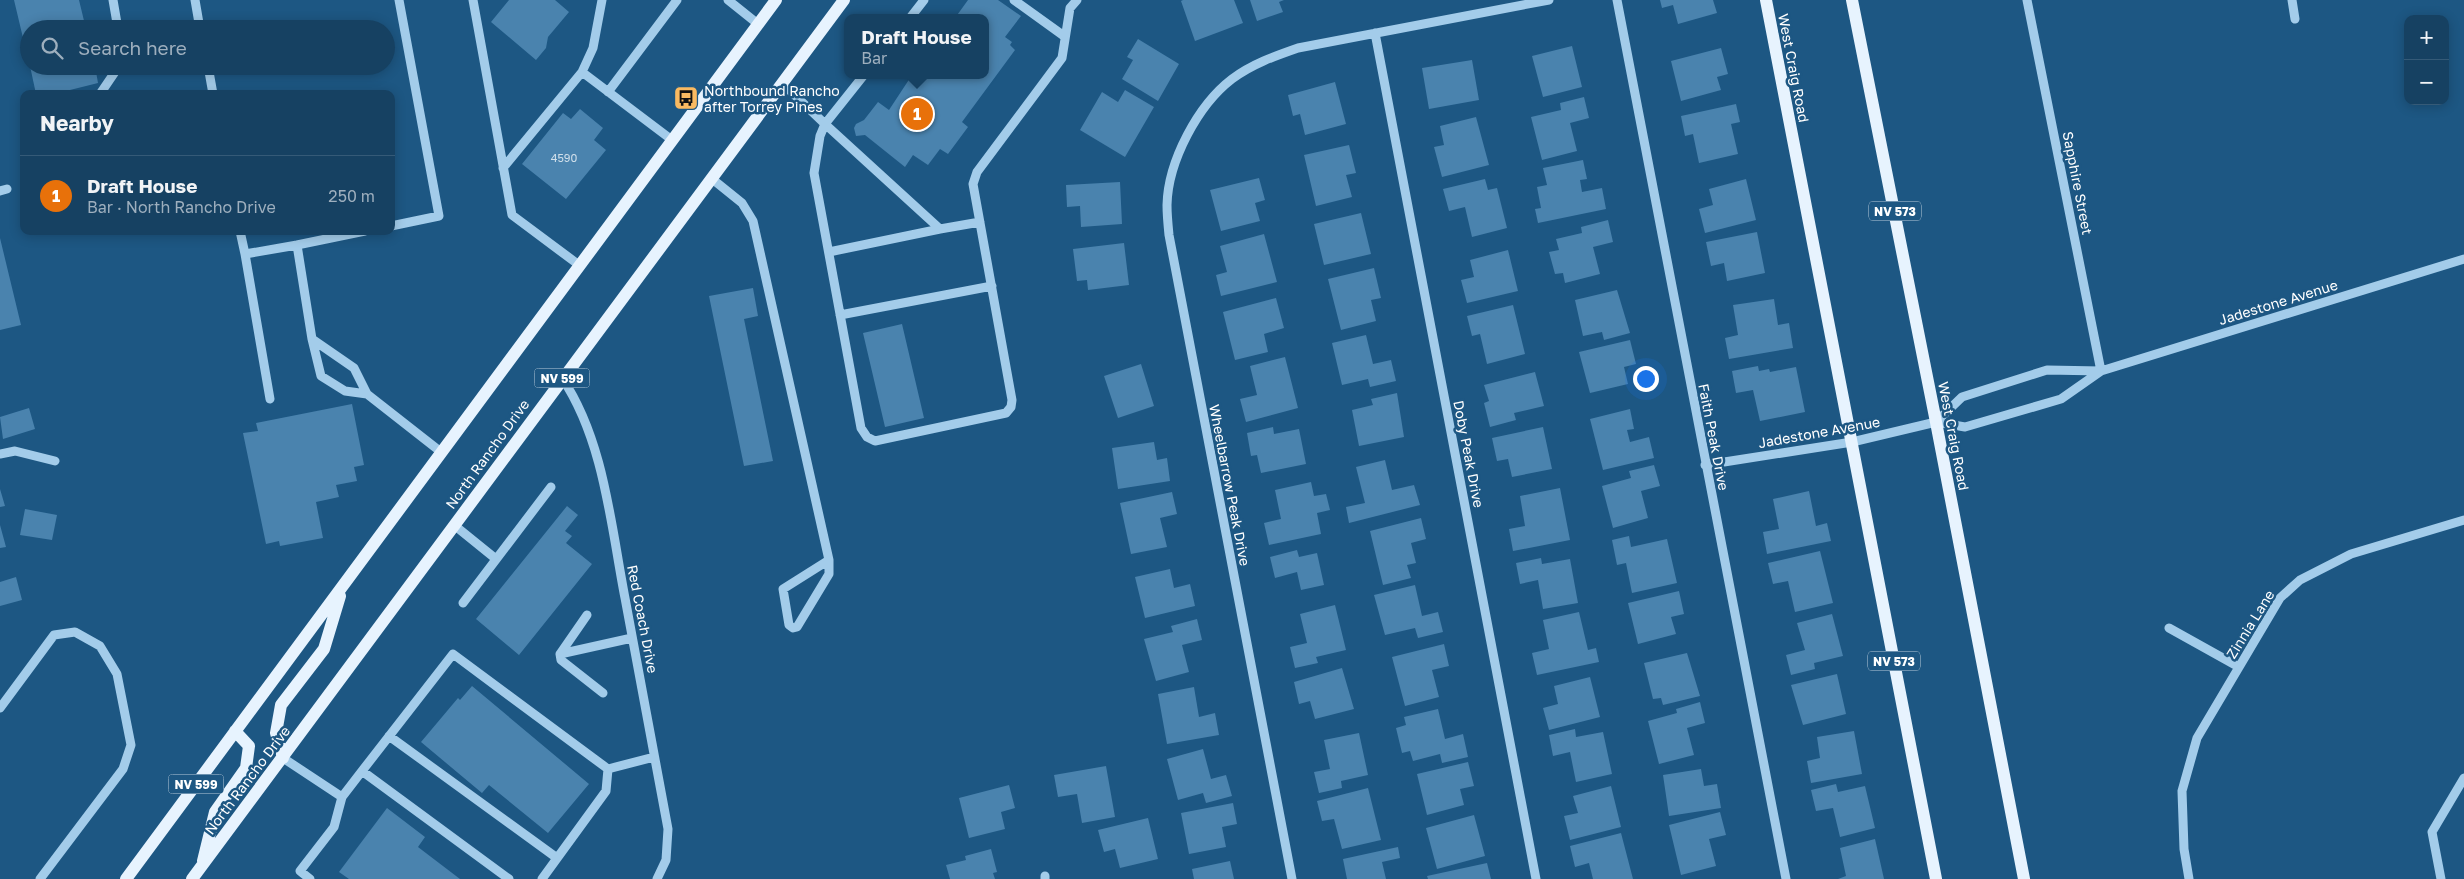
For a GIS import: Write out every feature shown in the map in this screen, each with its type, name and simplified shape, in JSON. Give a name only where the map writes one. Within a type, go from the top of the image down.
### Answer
[{"type":"main road","name":"NV 599","points":[[126,879],[776,0]]},
{"type":"main road","name":"North Rancho Drive","points":[[192,879],[844,0]]},
{"type":"main road","name":"West Craig Road","points":[[1766,0],[1936,879]]},
{"type":"main road","name":"West Craig Road","points":[[1852,0],[2024,879]]},
{"type":"main road","points":[[283,758],[276,733],[281,705],[324,649],[343,586]]},
{"type":"main road","points":[[201,866],[215,812],[246,768],[249,746],[235,732]]},
{"type":"street","points":[[113,0],[116,20]]},
{"type":"street","points":[[195,0],[198,20]]},
{"type":"street","points":[[395,225],[439,216],[399,0]]},
{"type":"street","points":[[473,0],[512,215],[579,265]]},
{"type":"street","points":[[504,168],[582,72],[594,48],[602,0]]},
{"type":"street","points":[[608,92],[677,0]]},
{"type":"street","points":[[728,0],[758,24]]},
{"type":"street","points":[[913,14],[924,0]]},
{"type":"street","points":[[1014,0],[1064,36]]},
{"type":"street","points":[[861,79],[825,124],[820,136],[814,173],[861,428],[867,437],[875,441],[1006,413],[1011,407],[1012,400],[973,184],[977,172],[1062,58],[1064,36],[1070,8],[1077,0]]},
{"type":"street","name":"Wheelbarrow Peak Drive","points":[[1292,879],[1169,235],[1167,203],[1174,167],[1188,132],[1208,102],[1232,79],[1263,61],[1298,48],[1549,0]]},
{"type":"street","name":"Faith Peak Drive","points":[[1617,0],[1786,879]]},
{"type":"street","name":"Sapphire Street","points":[[2028,0],[2101,371]]},
{"type":"street","points":[[2292,0],[2295,19]]},
{"type":"street","name":"Doby Peak Drive","points":[[1374,34],[1536,879]]},
{"type":"street","points":[[582,72],[672,140]]},
{"type":"street","points":[[103,90],[113,75]]},
{"type":"street","points":[[210,75],[212,90]]},
{"type":"street","points":[[782,83],[940,229]]},
{"type":"street","points":[[711,178],[742,204],[753,221],[828,560],[829,574],[797,627],[789,626],[783,589],[828,560]]},
{"type":"street","points":[[829,252],[980,222]]},
{"type":"street","points":[[241,235],[270,399]]},
{"type":"street","points":[[245,254],[346,235]]},
{"type":"street","points":[[298,245],[312,339],[321,376],[345,391],[367,394]]},
{"type":"street","name":"Jadestone Avenue","points":[[1705,465],[1852,442],[1936,422],[1965,427],[2061,399],[2101,371],[2464,259]]},
{"type":"street","points":[[840,315],[992,286]]},
{"type":"street","points":[[312,339],[354,368],[367,394],[442,452]]},
{"type":"street","name":"Jadestone Avenue","points":[[1936,422],[1962,397],[2047,370],[2101,371]]},
{"type":"street","name":"Red Coach Drive","points":[[562,378],[580,409],[594,443],[632,638],[668,829],[668,849],[659,876]]},
{"type":"street","points":[[0,454],[15,450],[55,461]]},
{"type":"street","points":[[463,604],[551,487]]},
{"type":"street","name":"Zinnia Lane","points":[[2189,879],[2184,850],[2182,792],[2196,738],[2280,598],[2300,580],[2351,554],[2464,520]]},
{"type":"street","points":[[454,525],[496,559]]},
{"type":"street","points":[[586,615],[560,654],[561,660],[603,693]]},
{"type":"street","points":[[2169,628],[2239,667]]},
{"type":"street","points":[[0,708],[54,635],[75,632],[100,646],[117,674],[131,745],[123,769],[40,879]]},
{"type":"street","points":[[560,654],[632,638]]},
{"type":"street","points":[[310,879],[300,872],[334,827],[342,797],[453,654],[608,769]]},
{"type":"street","points":[[389,736],[557,858]]},
{"type":"street","points":[[608,769],[654,757]]},
{"type":"street","points":[[283,758],[342,797]]},
{"type":"street","points":[[542,879],[606,790],[608,769]]},
{"type":"street","points":[[362,771],[509,879]]},
{"type":"street","points":[[2441,879],[2432,832],[2464,778]]},
{"type":"building","points":[[14,0],[79,0],[84,20],[20,20],[20,25]]},
{"type":"building","points":[[509,0],[555,0],[569,12],[548,37],[546,48],[536,60],[491,22]]},
{"type":"building","points":[[968,0],[998,0],[1021,16],[1005,37],[1012,42],[1010,45],[1015,50],[962,122],[968,127],[948,154],[940,149],[928,165],[913,155],[905,167],[865,135],[856,136],[854,128],[856,124],[864,120],[878,102],[889,110],[909,79],[989,79],[989,14],[958,14]]},
{"type":"building","points":[[1234,0],[1243,23],[1195,41],[1181,1]]},
{"type":"building","points":[[1250,0],[1284,0],[1279,2],[1283,12],[1257,21]]},
{"type":"building","points":[[1660,0],[1713,0],[1717,13],[1678,24],[1673,5],[1662,8]]},
{"type":"building","points":[[1138,39],[1179,64],[1158,101],[1122,79],[1133,60],[1127,57]]},
{"type":"building","points":[[1572,46],[1582,87],[1543,97],[1532,56]]},
{"type":"building","points":[[1721,48],[1728,74],[1717,77],[1721,90],[1681,101],[1671,61]]},
{"type":"building","points":[[1472,60],[1479,100],[1429,109],[1422,68]]},
{"type":"building","points":[[32,75],[97,75],[98,83],[70,90],[35,90]]},
{"type":"building","points":[[1335,82],[1346,124],[1305,135],[1300,114],[1293,116],[1288,95]]},
{"type":"building","points":[[1125,90],[1154,107],[1125,157],[1080,130],[1102,92],[1118,102]]},
{"type":"building","points":[[1584,97],[1589,118],[1570,123],[1577,151],[1542,160],[1531,117],[1561,110],[1560,103]]},
{"type":"building","points":[[1736,104],[1740,122],[1731,124],[1738,154],[1699,163],[1693,134],[1685,136],[1681,116]]},
{"type":"building","points":[[580,109],[603,128],[594,140],[606,150],[566,199],[522,164],[563,113],[571,119]]},
{"type":"building","points":[[1476,117],[1489,165],[1442,177],[1434,147],[1444,145],[1440,126]]},
{"type":"building","points":[[1349,145],[1356,173],[1346,175],[1352,197],[1316,206],[1304,155]]},
{"type":"building","points":[[1583,160],[1587,179],[1580,180],[1582,192],[1602,188],[1606,209],[1538,223],[1535,209],[1541,208],[1537,187],[1547,185],[1543,168]]},
{"type":"building","points":[[1259,178],[1265,200],[1255,203],[1260,221],[1221,231],[1210,190]]},
{"type":"building","points":[[1485,179],[1488,190],[1497,188],[1507,228],[1472,237],[1465,207],[1449,211],[1443,189]]},
{"type":"building","points":[[1746,179],[1756,220],[1705,233],[1699,209],[1713,205],[1709,189]]},
{"type":"building","points":[[1120,182],[1122,224],[1081,227],[1080,206],[1067,207],[1066,185]]},
{"type":"building","points":[[1361,213],[1371,254],[1324,265],[1314,224]]},
{"type":"building","points":[[1608,220],[1613,242],[1593,247],[1600,274],[1565,283],[1563,273],[1555,274],[1549,252],[1559,250],[1556,239],[1582,233],[1581,227]]},
{"type":"building","points":[[1757,232],[1765,273],[1727,281],[1724,263],[1711,266],[1706,242]]},
{"type":"building","points":[[1264,234],[1277,282],[1221,296],[1216,275],[1227,272],[1220,246]]},
{"type":"building","points":[[0,238],[21,325],[0,330]]},
{"type":"building","points":[[1124,243],[1129,285],[1088,290],[1087,280],[1077,281],[1073,249]]},
{"type":"building","points":[[1508,250],[1518,291],[1467,303],[1461,280],[1474,277],[1470,260]]},
{"type":"building","points":[[1374,268],[1381,298],[1371,300],[1376,321],[1341,330],[1328,279]]},
{"type":"building","points":[[753,288],[758,316],[744,319],[773,461],[744,466],[709,296]]},
{"type":"building","points":[[1617,290],[1630,333],[1604,340],[1602,332],[1583,336],[1575,300]]},
{"type":"building","points":[[1276,298],[1284,328],[1264,334],[1268,352],[1235,360],[1223,312]]},
{"type":"building","points":[[1774,299],[1778,325],[1789,323],[1793,348],[1729,359],[1725,338],[1738,335],[1733,305]]},
{"type":"building","points":[[1513,305],[1525,354],[1487,364],[1480,334],[1472,336],[1467,316]]},
{"type":"building","points":[[902,324],[924,418],[885,427],[863,333]]},
{"type":"building","points":[[1366,335],[1373,364],[1391,360],[1396,381],[1370,387],[1368,379],[1342,385],[1332,343]]},
{"type":"building","points":[[1630,340],[1636,364],[1624,367],[1628,384],[1590,393],[1579,352]]},
{"type":"building","points":[[1285,357],[1298,408],[1246,422],[1240,399],[1257,395],[1250,366]]},
{"type":"building","points":[[1141,364],[1154,406],[1118,418],[1104,376]]},
{"type":"building","points":[[1758,366],[1759,371],[1769,369],[1770,372],[1796,367],[1805,412],[1760,421],[1753,390],[1736,393],[1732,371]]},
{"type":"building","points":[[1535,372],[1544,406],[1514,413],[1516,420],[1490,427],[1484,403],[1489,401],[1484,385]]},
{"type":"building","points":[[1397,393],[1404,437],[1359,446],[1352,410],[1373,405],[1371,399]]},
{"type":"building","points":[[352,404],[364,465],[354,467],[357,481],[336,485],[339,497],[316,502],[323,538],[280,546],[279,541],[266,544],[243,433],[258,431],[256,423]]},
{"type":"building","points":[[29,408],[35,429],[3,439],[0,417]]},
{"type":"building","points":[[1630,409],[1634,429],[1627,430],[1630,442],[1649,437],[1654,458],[1603,470],[1590,419]]},
{"type":"building","points":[[1273,427],[1274,434],[1299,429],[1306,464],[1261,473],[1257,455],[1251,456],[1247,433]]},
{"type":"building","points":[[1543,427],[1552,469],[1512,477],[1508,459],[1497,461],[1492,438]]},
{"type":"building","points":[[1154,442],[1157,460],[1167,458],[1170,481],[1118,489],[1112,448]]},
{"type":"building","points":[[1385,460],[1392,490],[1414,485],[1420,505],[1349,523],[1346,507],[1365,503],[1356,467]]},
{"type":"building","points":[[1654,465],[1660,486],[1641,491],[1648,518],[1613,528],[1602,486],[1631,478],[1629,471]]},
{"type":"building","points":[[1311,482],[1314,496],[1326,494],[1330,510],[1317,513],[1321,534],[1269,545],[1264,523],[1281,519],[1275,490]]},
{"type":"building","points":[[1560,488],[1570,540],[1513,551],[1509,529],[1525,526],[1520,496]]},
{"type":"building","points":[[0,489],[5,506],[0,507]]},
{"type":"building","points":[[1809,491],[1816,526],[1827,523],[1831,541],[1767,554],[1763,532],[1779,529],[1773,499]]},
{"type":"building","points":[[1172,492],[1177,514],[1160,518],[1167,547],[1131,554],[1120,503]]},
{"type":"building","points":[[567,506],[578,515],[565,531],[572,536],[566,543],[592,564],[519,655],[476,619]]},
{"type":"building","points":[[25,509],[57,515],[52,540],[20,535]]},
{"type":"building","points":[[1421,518],[1426,539],[1411,543],[1416,563],[1407,565],[1411,578],[1383,585],[1370,531]]},
{"type":"building","points":[[0,525],[6,547],[0,548]]},
{"type":"building","points":[[1629,536],[1631,547],[1667,539],[1677,583],[1632,593],[1626,563],[1617,565],[1612,540]]},
{"type":"building","points":[[1297,550],[1299,557],[1317,553],[1324,585],[1301,590],[1297,572],[1275,578],[1270,557]]},
{"type":"building","points":[[1820,551],[1833,603],[1795,612],[1788,581],[1773,584],[1768,563]]},
{"type":"building","points":[[1541,558],[1542,564],[1570,559],[1578,603],[1543,609],[1538,580],[1520,584],[1516,563]]},
{"type":"building","points":[[1170,569],[1174,588],[1190,584],[1195,606],[1145,618],[1135,577]]},
{"type":"building","points":[[16,577],[22,600],[0,606],[0,582]]},
{"type":"building","points":[[1415,585],[1422,616],[1438,612],[1443,632],[1418,638],[1415,628],[1385,635],[1374,595]]},
{"type":"building","points":[[1679,591],[1684,614],[1671,617],[1676,634],[1638,644],[1628,603]]},
{"type":"building","points":[[1335,605],[1346,650],[1316,657],[1318,663],[1295,668],[1290,647],[1307,643],[1300,614]]},
{"type":"building","points":[[1579,612],[1588,650],[1596,648],[1599,662],[1537,675],[1532,653],[1549,649],[1543,620]]},
{"type":"building","points":[[1832,614],[1843,656],[1814,663],[1815,669],[1791,675],[1786,655],[1805,650],[1797,623]]},
{"type":"building","points":[[1197,619],[1202,640],[1182,645],[1189,672],[1156,681],[1144,639],[1173,632],[1171,626]]},
{"type":"building","points":[[1444,644],[1449,666],[1432,670],[1439,697],[1405,706],[1392,657]]},
{"type":"building","points":[[1687,653],[1700,696],[1663,705],[1661,698],[1653,699],[1644,663]]},
{"type":"building","points":[[1342,668],[1354,709],[1315,719],[1310,701],[1299,704],[1294,682]]},
{"type":"building","points":[[1837,674],[1846,714],[1803,725],[1791,685]]},
{"type":"building","points":[[1590,677],[1600,717],[1549,730],[1543,708],[1558,704],[1554,686]]},
{"type":"building","points":[[472,686],[589,784],[548,833],[489,785],[482,793],[421,742],[458,698],[460,700]]},
{"type":"building","points":[[1194,687],[1199,717],[1215,713],[1219,735],[1167,744],[1158,694]]},
{"type":"building","points":[[1700,702],[1705,723],[1687,728],[1694,755],[1659,764],[1648,721],[1677,713],[1676,709]]},
{"type":"building","points":[[1438,709],[1445,739],[1463,734],[1468,757],[1442,763],[1440,754],[1413,761],[1410,751],[1402,753],[1396,728],[1406,725],[1404,717]]},
{"type":"building","points":[[1575,729],[1576,737],[1603,732],[1612,774],[1576,782],[1570,752],[1553,756],[1549,735]]},
{"type":"building","points":[[1854,731],[1862,774],[1811,783],[1807,761],[1820,758],[1817,737]]},
{"type":"building","points":[[1359,733],[1368,775],[1341,781],[1342,788],[1319,793],[1314,772],[1330,769],[1324,740]]},
{"type":"building","points":[[1203,749],[1211,779],[1226,775],[1232,796],[1206,803],[1203,793],[1178,800],[1167,759]]},
{"type":"building","points":[[1468,762],[1474,786],[1460,789],[1464,805],[1427,815],[1417,774]]},
{"type":"building","points":[[1106,766],[1115,817],[1082,823],[1077,794],[1058,797],[1054,775]]},
{"type":"building","points":[[1701,769],[1704,786],[1717,784],[1721,808],[1669,816],[1663,775]]},
{"type":"building","points":[[1836,784],[1838,792],[1865,786],[1875,828],[1840,837],[1833,808],[1816,811],[1811,790]]},
{"type":"building","points":[[1009,785],[1015,808],[1001,812],[1005,829],[969,838],[959,798]]},
{"type":"building","points":[[1611,786],[1621,827],[1570,840],[1564,816],[1578,813],[1573,796]]},
{"type":"building","points":[[1368,788],[1381,840],[1342,849],[1334,819],[1322,821],[1317,801]]},
{"type":"building","points":[[1233,803],[1237,824],[1222,827],[1226,847],[1189,854],[1181,813]]},
{"type":"building","points":[[387,808],[425,837],[418,847],[460,879],[349,879],[339,872]]},
{"type":"building","points":[[1720,812],[1726,835],[1709,839],[1716,866],[1681,875],[1669,825]]},
{"type":"building","points":[[1474,815],[1485,856],[1437,869],[1426,828]]},
{"type":"building","points":[[1148,818],[1158,859],[1120,868],[1115,849],[1104,852],[1098,830]]},
{"type":"building","points":[[1621,833],[1633,879],[1593,879],[1589,863],[1575,867],[1570,846]]},
{"type":"building","points":[[1875,839],[1884,879],[1838,879],[1846,876],[1840,848]]},
{"type":"building","points":[[1398,847],[1400,858],[1382,862],[1386,879],[1347,879],[1343,859]]},
{"type":"building","points":[[991,849],[997,872],[993,873],[995,879],[950,879],[946,865],[966,860],[965,856]]},
{"type":"building","points":[[1230,861],[1234,879],[1194,879],[1192,869]]},
{"type":"building","points":[[1487,863],[1491,879],[1428,879],[1427,876]]},
{"type":"place","name":"Northbound Rancho after Torrey Pines","points":[[686,98]]},
{"type":"place","name":"Draft House","points":[[917,114]]}]
